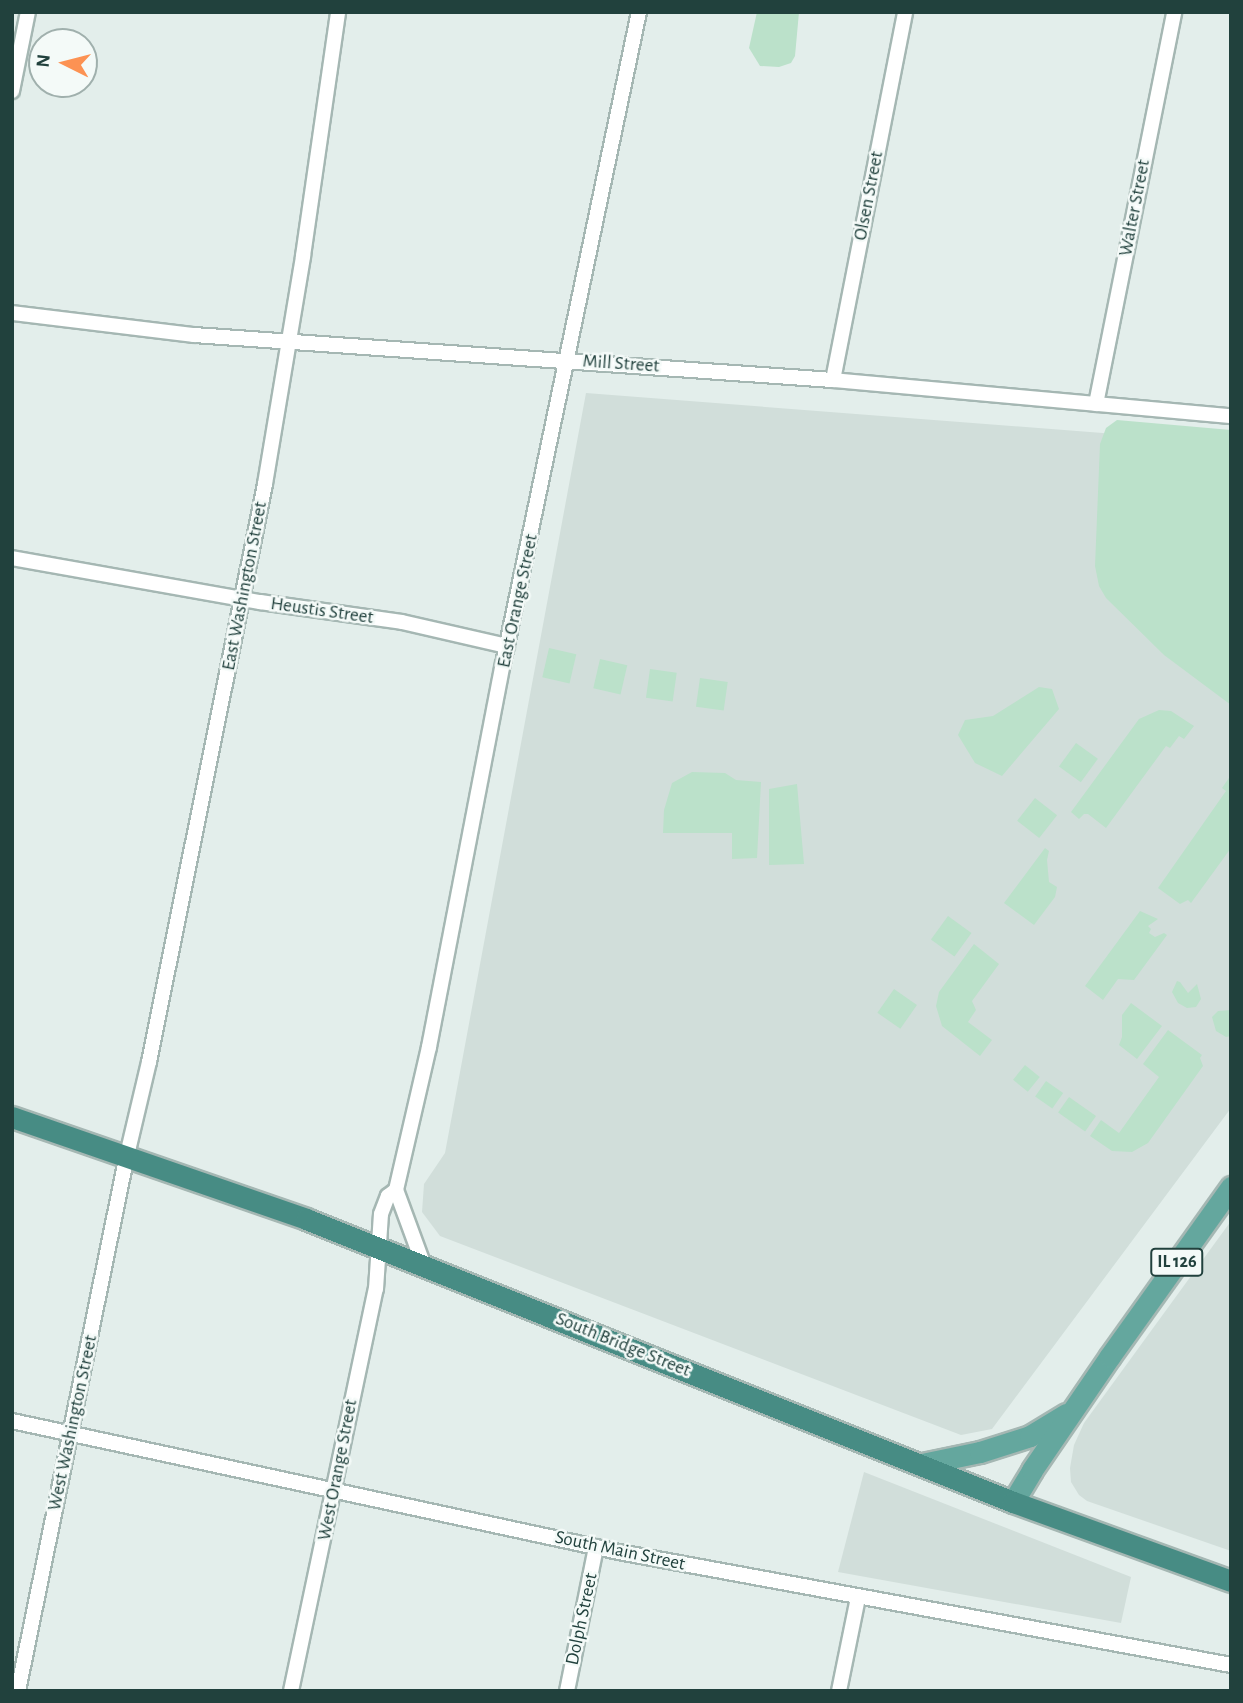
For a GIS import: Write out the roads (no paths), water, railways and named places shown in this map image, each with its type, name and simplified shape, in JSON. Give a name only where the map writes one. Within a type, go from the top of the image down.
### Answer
[{"type":"highway","name":"South Bridge Street","points":[[12,1117],[127,1155],[379,1248],[1013,1502],[1231,1581]]},
{"type":"main road","name":"IL 126","points":[[1074,1410],[1231,1187]]},
{"type":"main road","points":[[922,1464],[980,1452],[1030,1436],[1074,1410]]},
{"type":"main road","points":[[1013,1502],[1074,1410]]},
{"type":"street","points":[[12,91],[28,12]]},
{"type":"street","name":"East Washington Street","points":[[127,1155],[149,1062],[226,682],[290,343],[338,12]]},
{"type":"street","name":"East Orange Street","points":[[379,1248],[381,1214],[388,1196],[397,1190],[435,1019],[507,646],[569,360],[639,12]]},
{"type":"street","name":"Olsen Street","points":[[833,380],[905,12]]},
{"type":"street","name":"Walter Street","points":[[1096,404],[1174,12]]},
{"type":"street","name":"Mill Street","points":[[12,313],[120,328],[290,343],[833,380],[1231,416]]},
{"type":"street","name":"Heustis Street","points":[[12,558],[240,599],[402,622],[507,646]]},
{"type":"street","name":"West Washington Street","points":[[18,1691],[127,1155]]},
{"type":"street","points":[[397,1190],[424,1266]]},
{"type":"street","name":"West Orange Street","points":[[291,1691],[376,1289],[379,1248]]},
{"type":"street","name":"South Main Street","points":[[12,1421],[596,1547],[858,1598],[1231,1665]]},
{"type":"street","name":"Dolph Street","points":[[567,1691],[596,1547]]},
{"type":"street","points":[[839,1691],[858,1598]]}]
